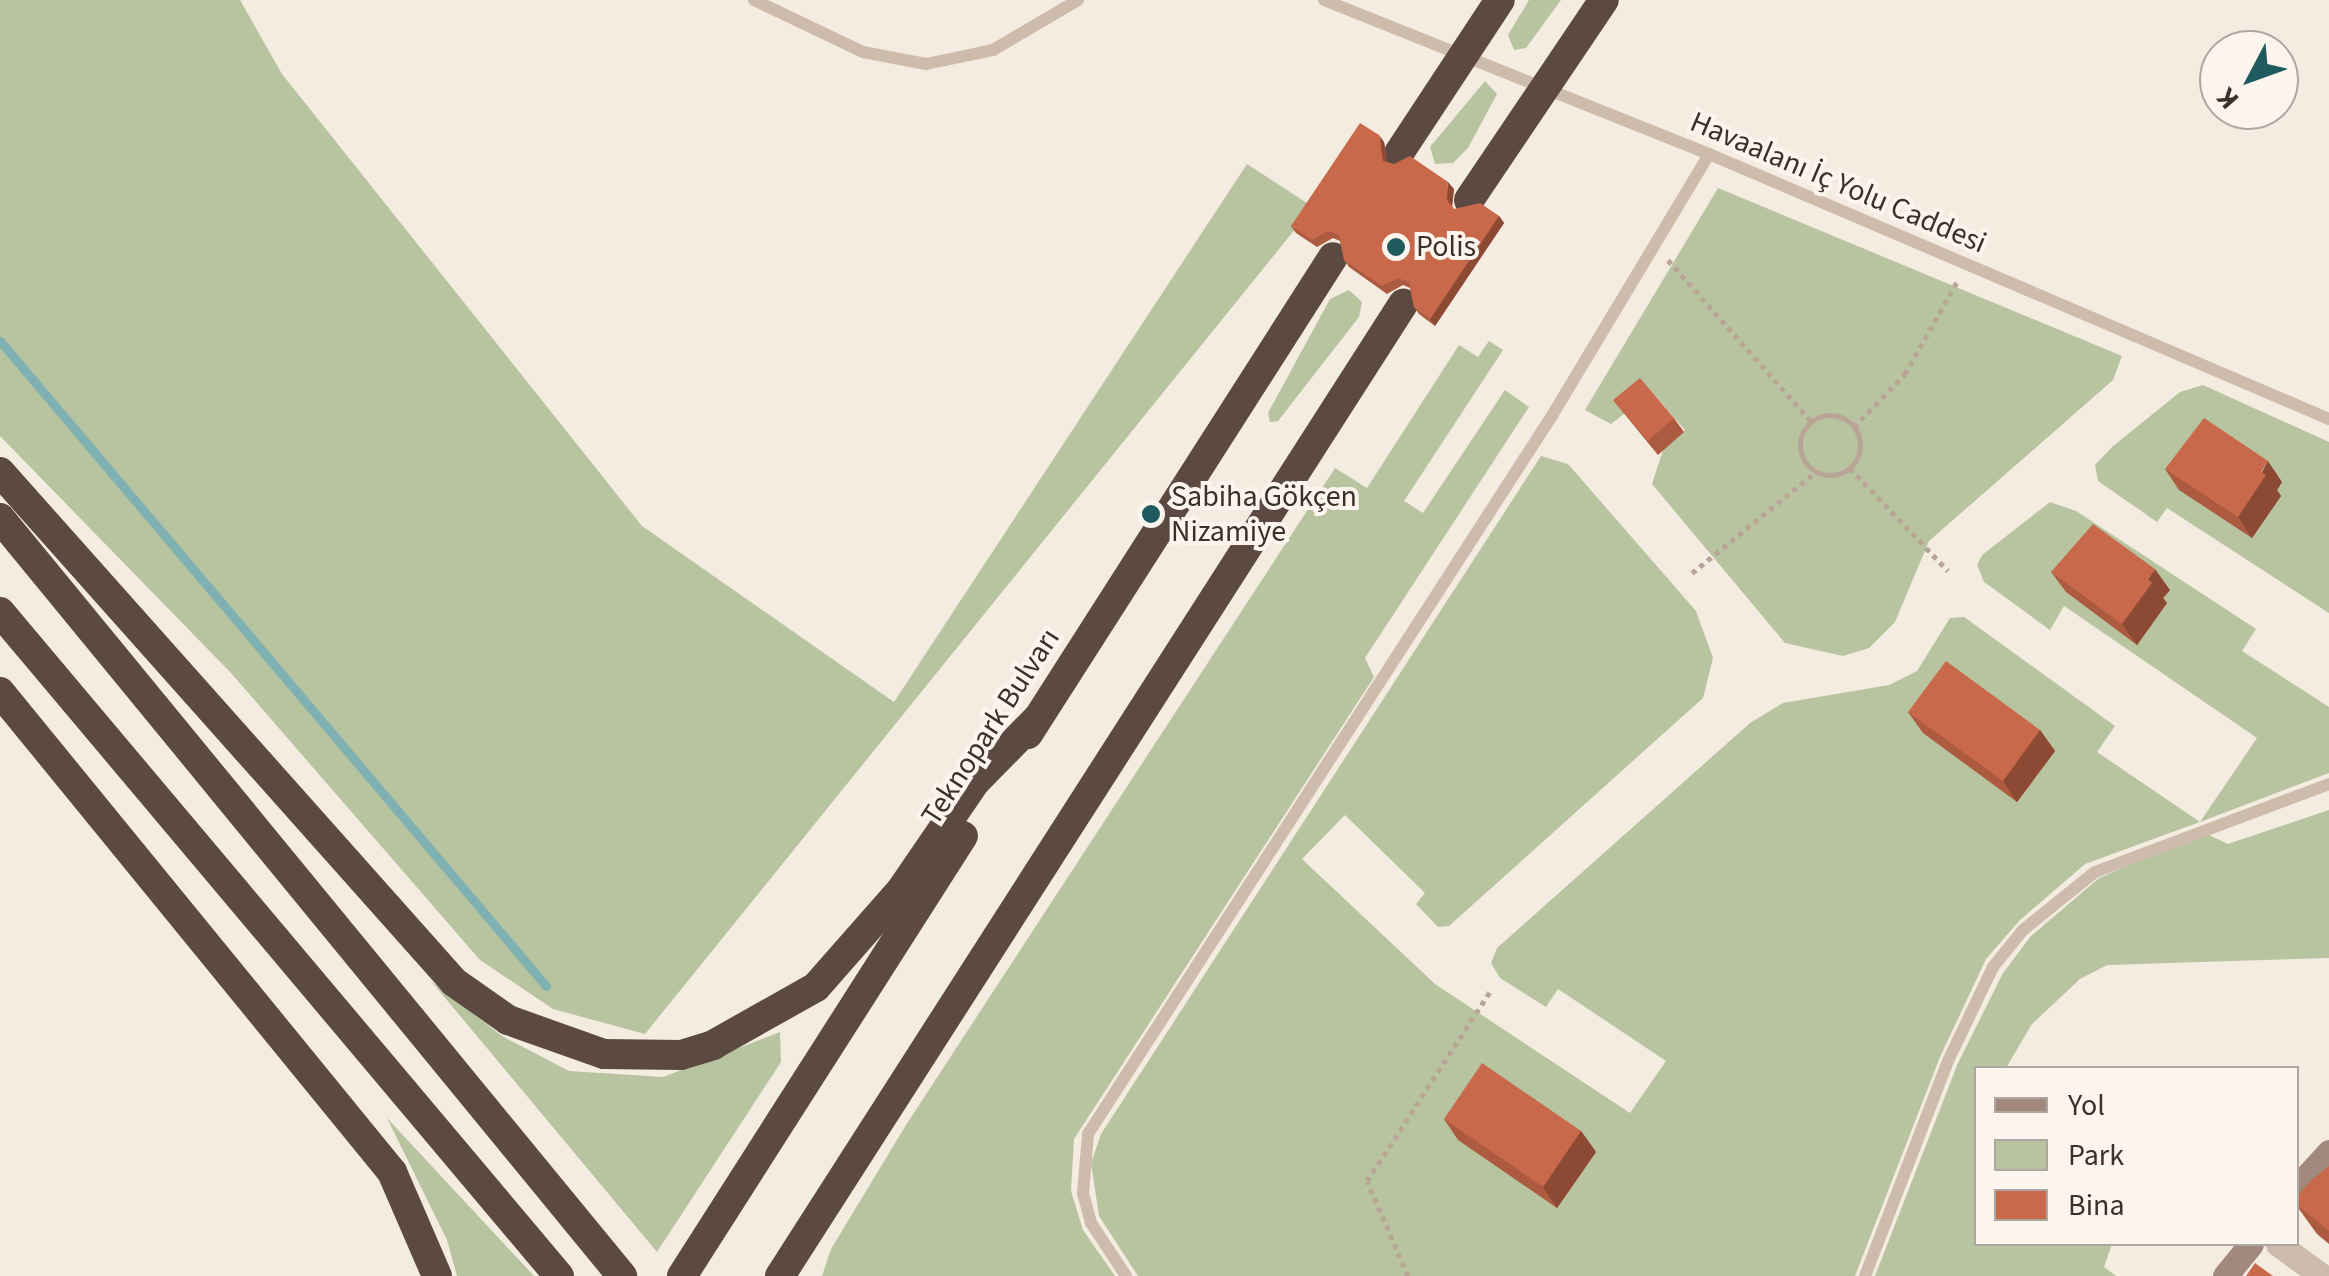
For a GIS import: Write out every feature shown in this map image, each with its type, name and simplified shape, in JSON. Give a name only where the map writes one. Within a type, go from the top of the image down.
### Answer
[{"type":"highway","points":[[1400,153],[1500,0]]},
{"type":"highway","points":[[1469,200],[1604,0]]},
{"type":"highway","name":"Teknopark Bulvarı","points":[[682,1276],[1333,257]]},
{"type":"highway","points":[[780,1276],[1402,304]]},
{"type":"highway","points":[[0,472],[454,982],[508,1020],[604,1054],[682,1055],[745,1032],[816,987],[902,888],[975,782],[1038,720]]},
{"type":"highway","points":[[0,518],[622,1276]]},
{"type":"highway","points":[[0,612],[559,1276]]},
{"type":"highway","points":[[0,692],[392,1172],[437,1276]]},
{"type":"street","points":[[2299,1185],[2329,1152]]},
{"type":"street","points":[[2225,1276],[2249,1246]]},
{"type":"street","points":[[2281,1246],[2322,1276]]},
{"type":"lane","points":[[754,0],[862,52],[926,64],[992,50],[1078,0]]},
{"type":"lane","name":"Havaalanı İç Yolu Caddesi","points":[[1324,0],[1709,154],[2329,419]]},
{"type":"lane","points":[[1126,1276],[1090,1223],[1082,1194],[1088,1134],[1657,248],[1709,154]]},
{"type":"lane","points":[[1865,1276],[1948,1061],[1993,967],[2023,930],[2095,872],[2329,784]]},
{"type":"path","points":[[1657,248],[1812,422]]},
{"type":"path","points":[[1854,427],[1905,374],[1966,264]]},
{"type":"path","points":[[1838,417],[1854,427],[1860,444],[1850,468],[1834,475],[1816,472],[1800,448],[1812,422],[1838,417]]},
{"type":"path","points":[[1850,468],[1948,571]]},
{"type":"path","points":[[1692,573],[1816,472]]},
{"type":"path","points":[[1408,1276],[1367,1182],[1490,990]]},
{"type":"green space","points":[[0,0],[240,0],[282,74],[642,526],[894,702],[1247,164],[1313,207],[645,1034],[553,1009],[480,960],[231,673],[0,436]]},
{"type":"green space","points":[[1529,0],[1561,0],[1526,48],[1514,50],[1508,35]]},
{"type":"green space","points":[[1485,81],[1497,94],[1468,148],[1453,163],[1435,164],[1430,147]]},
{"type":"green space","points":[[1718,188],[2122,356],[2113,380],[1929,541],[1895,622],[1869,648],[1843,656],[1785,643],[1652,484],[1663,450],[1685,430],[1652,392],[1611,424],[1585,410]]},
{"type":"green space","points":[[1349,290],[1362,302],[1359,317],[1278,421],[1270,422],[1268,413],[1330,299]]},
{"type":"green space","points":[[1489,341],[1503,350],[1404,501],[1423,513],[1505,390],[1529,407],[1365,658],[1374,677],[1074,1139],[1071,1191],[1083,1230],[1115,1276],[822,1276],[831,1249],[906,1125],[1335,468],[1367,488],[1459,345],[1478,357]]},
{"type":"green space","points":[[2203,385],[2329,442],[2329,613],[2167,508],[2157,522],[2098,481],[2095,465],[2112,447],[2180,392]]},
{"type":"green space","points":[[1541,456],[1568,464],[1696,611],[1713,658],[1703,698],[1449,926],[1438,927],[1416,904],[1425,893],[1345,815],[1302,859],[1435,984],[1630,1113],[1666,1061],[1558,989],[1546,1007],[1500,978],[1491,963],[1497,948],[1750,723],[1783,703],[1889,685],[1917,671],[1950,618],[1964,617],[2115,726],[2097,752],[2200,822],[2085,864],[2019,921],[1986,959],[1940,1057],[1855,1276],[1138,1276],[1099,1216],[1091,1163],[1101,1134]]},
{"type":"green space","points":[[2050,502],[2076,511],[2256,629],[2242,651],[2329,707],[2329,773],[2200,822],[2257,738],[2064,606],[2050,630],[1984,582],[1977,565],[1982,555]]},
{"type":"green space","points":[[2329,810],[2329,958],[2107,965],[2080,979],[2032,1024],[2007,1066],[1974,1066],[1974,1246],[2111,1246],[2104,1267],[2116,1276],[1875,1276],[1958,1063],[2003,973],[2031,936],[2099,878],[2209,835],[2228,844]]},
{"type":"green space","points":[[431,981],[502,1036],[569,1071],[663,1077],[780,1032],[781,1062],[657,1252]]},
{"type":"green space","points":[[387,1118],[534,1276],[457,1276],[447,1240]]},
{"type":"building","points":[[1360,123],[1379,135],[1383,161],[1394,164],[1410,156],[1448,182],[1447,200],[1454,209],[1480,203],[1499,216],[1430,319],[1414,307],[1409,282],[1398,278],[1382,286],[1344,260],[1339,235],[1328,231],[1312,240],[1291,226]]},
{"type":"building","points":[[1640,378],[1674,418],[1648,441],[1613,400]]},
{"type":"building","points":[[2204,418],[2268,461],[2261,472],[2266,475],[2238,517],[2165,469]]},
{"type":"building","points":[[2093,524],[2155,569],[2148,579],[2152,583],[2122,624],[2051,572]]},
{"type":"building","points":[[1946,661],[2040,730],[2003,781],[1908,712]]},
{"type":"building","points":[[1482,1063],[1581,1131],[1543,1187],[1444,1119]]},
{"type":"building","points":[[2329,1166],[2329,1231],[2299,1206],[2299,1194]]},
{"type":"building","points":[[2255,1263],[2273,1276],[2246,1276]]},
{"type":"waterway","points":[[0,341],[546,986]]},
{"type":"place","name":"Polis","points":[[1396,247]]},
{"type":"place","name":"Sabiha Gökçen Nizamiye","points":[[1151,514]]}]
